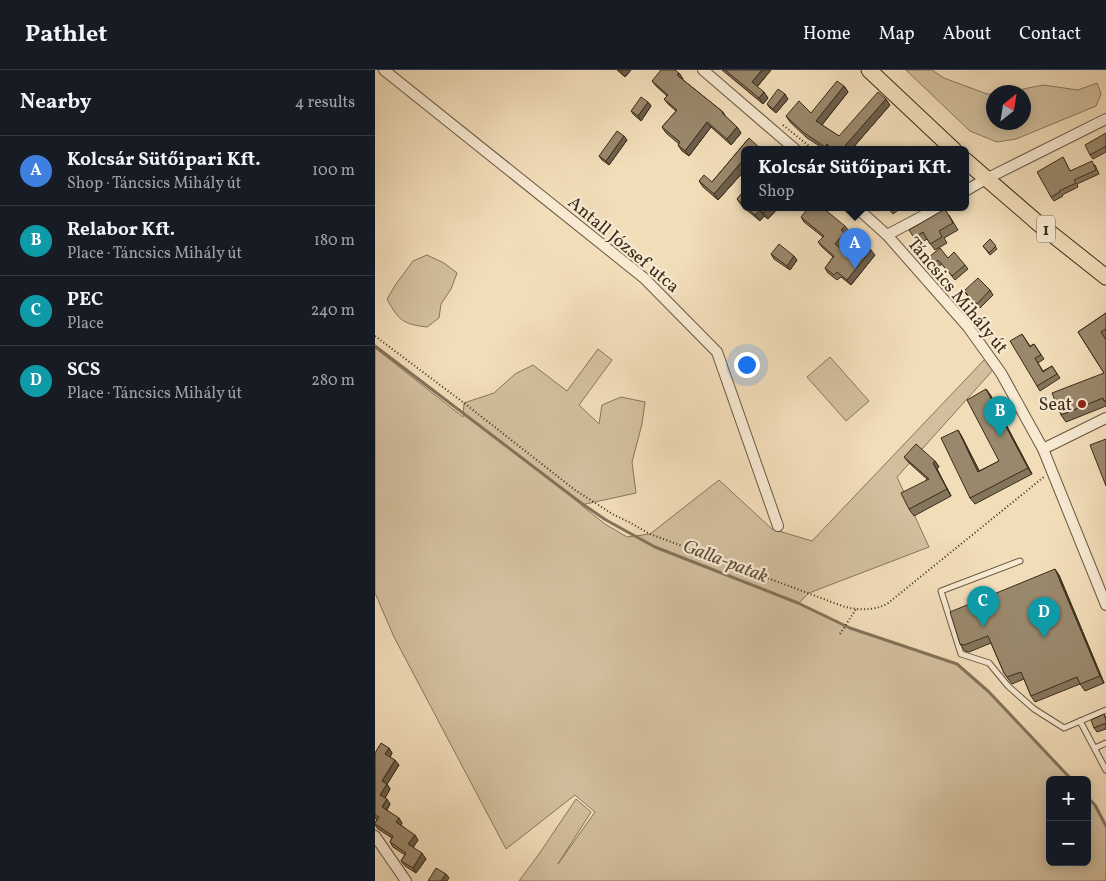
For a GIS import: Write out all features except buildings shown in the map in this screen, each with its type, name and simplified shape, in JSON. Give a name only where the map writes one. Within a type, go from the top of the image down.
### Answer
[{"type":"main road","points":[[869,70],[950,146]]},
{"type":"main road","name":"1","points":[[969,164],[1106,278]]},
{"type":"street","name":"Antall József utca","points":[[384,70],[644,278],[717,352],[778,526]]},
{"type":"street","points":[[703,70],[790,146]]},
{"type":"street","points":[[969,189],[1106,119]]},
{"type":"street","name":"Táncsics Mihály út","points":[[860,211],[887,235],[968,327],[1001,373],[1043,449],[1106,605]]},
{"type":"street","points":[[887,235],[932,211]]},
{"type":"street","points":[[1043,449],[1106,418]]},
{"type":"street","points":[[375,836],[406,881]]},
{"type":"lane","points":[[1020,561],[941,591],[961,654],[989,663],[1008,686],[1034,708],[1064,728],[1106,710]]},
{"type":"lane","points":[[1080,721],[1106,770]]},
{"type":"lane","points":[[1095,748],[1106,744]]},
{"type":"path","points":[[375,336],[575,490],[614,515],[650,534],[825,600],[856,609],[877,609],[887,604],[1052,470]]},
{"type":"path","points":[[840,634],[856,609]]},
{"type":"shaded area","points":[[906,70],[932,70],[944,78],[986,94],[986,130],[1031,130],[1031,87],[1043,85],[1078,90],[1097,83],[1101,94],[1096,106],[1016,139],[997,142],[970,131]]},
{"type":"shaded area","points":[[427,255],[444,263],[457,273],[451,289],[441,304],[439,318],[427,327],[407,323],[402,320],[387,299],[413,261]]},
{"type":"shaded area","points":[[375,348],[463,417],[464,403],[494,393],[515,374],[533,365],[567,391],[598,349],[612,360],[579,405],[599,424],[602,405],[621,397],[645,402],[642,424],[632,462],[636,493],[581,505],[605,524],[627,537],[650,534],[719,480],[772,529],[812,541],[985,359],[993,370],[897,477],[929,547],[809,593],[799,603],[850,628],[957,664],[989,692],[1068,776],[1046,776],[1046,866],[1091,866],[1091,801],[1106,826],[1106,881],[519,881],[576,799],[591,812],[558,864],[595,812],[575,795],[506,849],[394,637],[375,593]]},
{"type":"shaded area","points":[[830,357],[869,401],[846,421],[807,377]]},
{"type":"waterway","name":"Galla-patak","points":[[375,346],[581,503],[606,520],[655,547],[798,603],[850,628],[957,664],[989,692],[1068,776]]},
{"type":"waterway","name":"Galla-patak","points":[[1091,801],[1106,826]]},
{"type":"place","name":"Kolcsár Sütőipari Kft.","points":[[855,269]]},
{"type":"place","name":"Seat","points":[[1082,404]]},
{"type":"place","name":"Relabor Kft.","points":[[1000,437]]},
{"type":"place","name":"PEC","points":[[983,627]]},
{"type":"place","name":"SCS","points":[[1044,638]]}]
